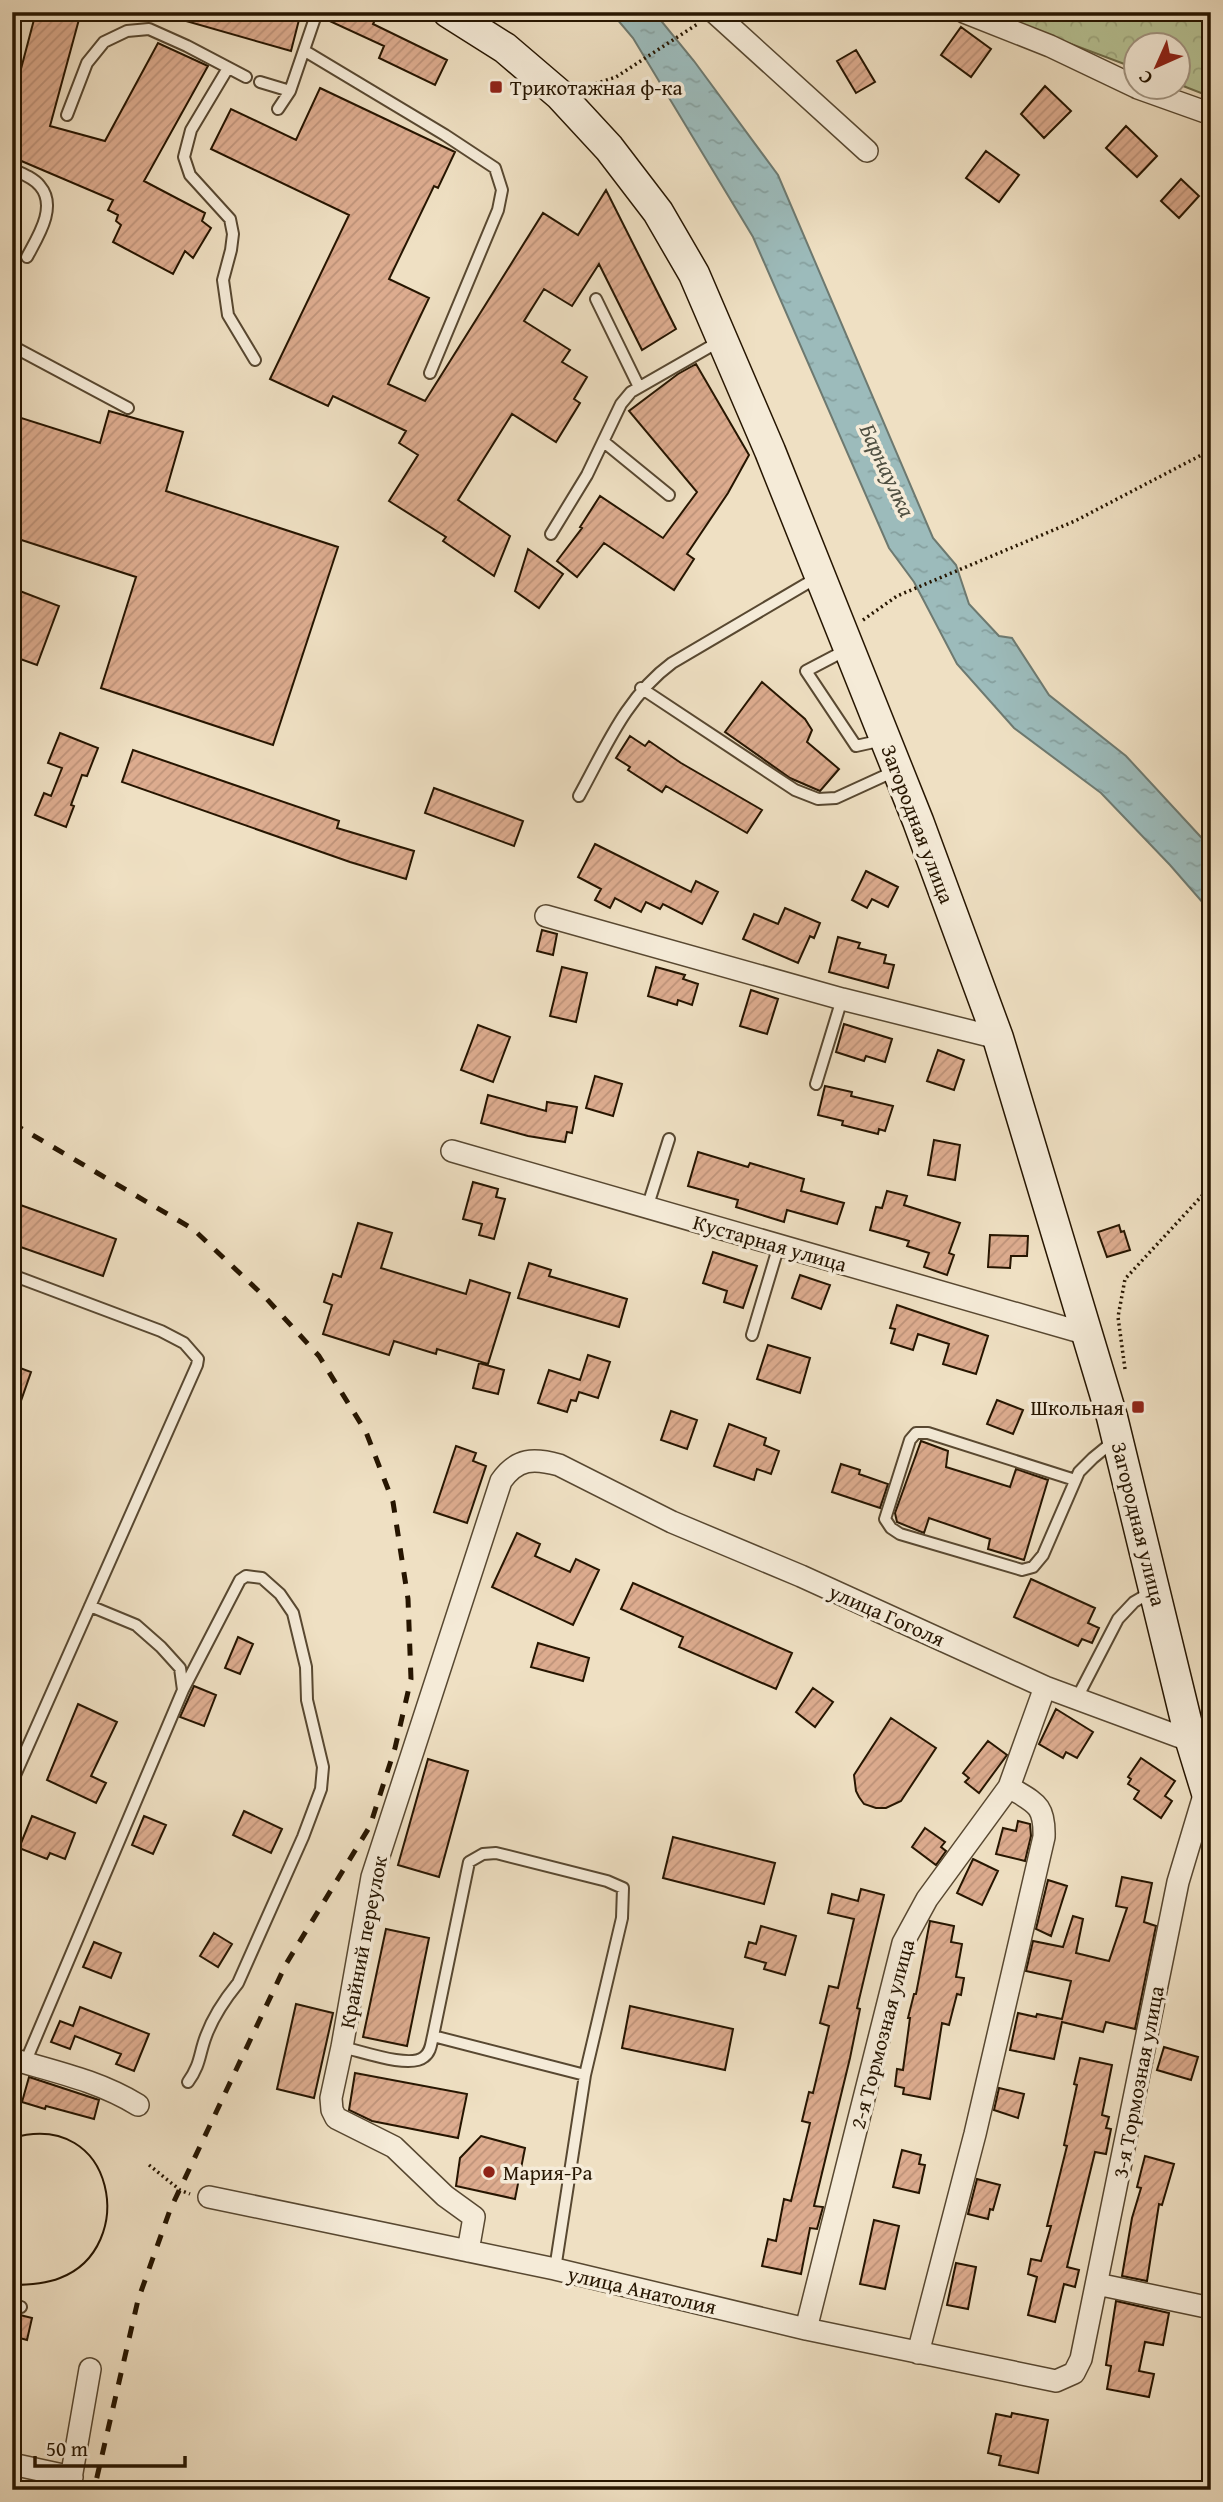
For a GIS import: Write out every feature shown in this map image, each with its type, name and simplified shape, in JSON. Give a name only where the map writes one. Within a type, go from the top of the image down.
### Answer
[{"type":"main road","name":"Загородная улица","points":[[448,12],[505,48],[559,95],[609,148],[658,212],[694,274],[722,339],[847,640],[998,1038],[1118,1438],[1191,1741]]},
{"type":"main road","points":[[1191,1741],[1208,1799]]},
{"type":"street","points":[[714,12],[867,151]]},
{"type":"street","points":[[964,12],[1050,46],[1122,80]]},
{"type":"street","points":[[1178,102],[1211,114]]},
{"type":"street","points":[[546,916],[842,999],[998,1038]]},
{"type":"street","name":"Кустарная улица","points":[[452,1151],[1087,1335]]},
{"type":"street","name":"улица Гоголя","points":[[524,1462],[540,1459],[559,1465],[672,1522],[801,1576],[1045,1687],[1191,1741]]},
{"type":"street","name":"Крайний переулок","points":[[468,2251],[474,2217],[445,2196],[394,2147],[336,2118],[331,2098],[372,1877],[501,1480],[510,1468],[524,1462]]},
{"type":"street","name":"2-я Тормозная улица","points":[[806,2329],[903,1943],[927,1899],[1009,1787],[1045,1687]]},
{"type":"street","points":[[918,2353],[975,2134],[1044,1837],[1045,1819],[1039,1807],[1009,1787]]},
{"type":"street","name":"3-я Тормозная улица","points":[[1074,2373],[1081,2359],[1097,2284],[1178,1882],[1208,1799]]},
{"type":"street","points":[[19,2061],[86,2079],[115,2091],[138,2105]]},
{"type":"street","name":"улица Анатолия","points":[[202,2197],[555,2269],[806,2329],[1056,2381],[1074,2373]]},
{"type":"street","points":[[1097,2284],[1211,2308]]},
{"type":"street","points":[[12,2464],[70,2483],[90,2369]]},
{"type":"lane","points":[[278,109],[290,91],[317,12]]},
{"type":"lane","points":[[66,115],[87,63],[104,42],[127,31],[149,29],[246,77]]},
{"type":"lane","points":[[305,51],[445,135],[495,168],[499,178],[502,190],[498,210],[430,373]]},
{"type":"lane","points":[[228,68],[191,130],[184,157],[190,175],[230,219],[233,234],[223,280],[228,315],[255,360]]},
{"type":"lane","points":[[260,82],[290,91]]},
{"type":"lane","points":[[12,169],[39,184],[47,195],[42,230],[27,257]]},
{"type":"lane","points":[[596,299],[639,387]]},
{"type":"lane","points":[[551,534],[587,475],[621,404],[631,392],[722,339]]},
{"type":"lane","points":[[12,346],[128,408]]},
{"type":"lane","points":[[604,442],[669,495]]},
{"type":"lane","points":[[579,796],[641,688],[672,663],[821,575]]},
{"type":"lane","points":[[847,640],[806,671],[856,747],[886,739]]},
{"type":"lane","points":[[641,688],[795,790],[818,799],[836,798],[898,770]]},
{"type":"lane","points":[[816,1084],[842,999]]},
{"type":"lane","points":[[648,1208],[669,1139]]},
{"type":"lane","points":[[752,1335],[779,1245]]},
{"type":"lane","points":[[12,1275],[161,1331],[184,1343],[198,1359],[12,1782]]},
{"type":"lane","points":[[1075,1480],[928,1433],[916,1433],[910,1440],[885,1519],[891,1528],[900,1534],[1022,1570],[1033,1567],[1043,1555],[1079,1472],[1118,1438]]},
{"type":"lane","points":[[19,2061],[183,1690],[240,1580],[246,1576],[262,1578],[280,1594],[293,1613],[306,1667],[307,1700],[323,1767],[321,1789],[303,1837],[238,1983],[222,2004],[205,2037],[201,2058],[188,2082]]},
{"type":"lane","points":[[1077,1698],[1118,1619],[1134,1602],[1156,1590]]},
{"type":"lane","points":[[90,1606],[136,1625],[161,1647],[180,1668],[183,1690]]},
{"type":"lane","points":[[342,2046],[411,2063],[423,2059],[430,2050],[469,1862],[483,1854],[496,1853],[607,1881],[623,1888],[622,1918],[585,2075],[555,2269]]},
{"type":"lane","points":[[433,2036],[585,2075]]},
{"type":"path","points":[[615,77],[691,29]]},
{"type":"path","points":[[847,640],[897,596],[1075,521],[1211,450]]},
{"type":"path","points":[[1125,1369],[1118,1317],[1125,1279],[1211,1186]]},
{"type":"path","points":[[149,2165],[180,2190],[202,2197]]},
{"type":"green space","points":[[986,12],[1211,12],[1211,93],[1192,89],[1192,32],[1122,32],[1122,63]]},
{"type":"water","name":"Барнаулка","points":[[611,12],[654,12],[694,61],[778,175],[933,538],[956,565],[969,604],[999,636],[1012,638],[1049,695],[1126,756],[1211,848],[1211,912],[1101,793],[1014,728],[957,664],[914,582],[889,548],[753,237],[633,38]]},
{"type":"building","points":[[36,12],[81,12],[50,126],[105,141],[158,43],[208,66],[144,181],[205,213],[202,221],[211,228],[193,258],[185,251],[173,274],[113,242],[121,225],[116,221],[118,215],[108,210],[113,200],[12,157],[12,103]]},
{"type":"building","points":[[172,12],[301,12],[291,51],[172,17]]},
{"type":"building","points":[[325,12],[365,12],[376,18],[373,24],[447,60],[435,85],[379,58],[384,46],[323,18]]},
{"type":"building","points":[[961,27],[991,49],[971,77],[941,55]]},
{"type":"building","points":[[856,50],[875,82],[856,93],[837,61]]},
{"type":"building","points":[[1045,86],[1071,111],[1044,138],[1021,114]]},
{"type":"building","points":[[320,88],[455,152],[438,188],[434,186],[389,279],[429,298],[388,384],[425,401],[543,213],[578,235],[606,190],[676,329],[642,350],[599,264],[572,306],[544,289],[524,321],[570,350],[562,362],[587,377],[574,399],[580,403],[556,442],[512,414],[458,500],[510,536],[494,576],[443,541],[446,537],[389,501],[418,455],[399,443],[406,431],[333,396],[328,406],[270,379],[349,215],[211,149],[231,109],[296,140]]},
{"type":"building","points":[[1126,126],[1157,156],[1137,177],[1106,148]]},
{"type":"building","points":[[986,151],[1019,175],[999,202],[966,178]]},
{"type":"building","points":[[1181,179],[1199,196],[1179,218],[1161,201]]},
{"type":"building","points":[[696,364],[749,455],[728,493],[687,554],[694,559],[674,590],[604,543],[577,577],[557,561],[582,528],[580,527],[600,496],[663,538],[697,492],[629,411],[678,374]]},
{"type":"building","points":[[109,411],[183,432],[166,491],[338,547],[273,745],[101,688],[136,577],[12,537],[12,415],[100,443]]},
{"type":"building","points":[[528,549],[563,574],[539,608],[515,591]]},
{"type":"building","points":[[12,588],[59,606],[37,665],[12,656]]},
{"type":"building","points":[[762,682],[805,719],[812,730],[807,742],[839,769],[820,791],[790,778],[725,732]]},
{"type":"building","points":[[60,733],[98,748],[87,776],[82,775],[66,827],[35,815],[44,793],[51,796],[62,768],[48,763]]},
{"type":"building","points":[[630,736],[645,746],[649,741],[762,810],[747,833],[666,786],[662,792],[628,770],[630,767],[616,758]]},
{"type":"building","points":[[133,750],[339,821],[337,828],[414,851],[406,879],[122,782]]},
{"type":"building","points":[[434,788],[523,821],[514,846],[425,813]]},
{"type":"building","points":[[595,844],[691,892],[696,881],[718,892],[702,924],[663,904],[660,909],[646,902],[641,912],[615,898],[610,908],[595,900],[601,889],[578,877]]},
{"type":"building","points":[[866,871],[898,887],[888,907],[872,899],[867,908],[852,900]]},
{"type":"building","points":[[785,908],[820,923],[814,938],[810,936],[798,963],[743,939],[754,914],[778,924]]},
{"type":"building","points":[[542,930],[557,934],[553,955],[537,951]]},
{"type":"building","points":[[838,937],[860,943],[858,948],[886,955],[884,963],[894,965],[888,988],[829,972]]},
{"type":"building","points":[[562,967],[587,973],[576,1022],[550,1016]]},
{"type":"building","points":[[656,967],[685,975],[683,979],[698,984],[692,1005],[678,1000],[677,1005],[648,996]]},
{"type":"building","points":[[751,990],[778,999],[767,1034],[740,1026]]},
{"type":"building","points":[[844,1024],[892,1039],[885,1062],[866,1056],[864,1061],[836,1052]]},
{"type":"building","points":[[478,1025],[510,1037],[493,1082],[461,1070]]},
{"type":"building","points":[[938,1050],[964,1060],[954,1090],[927,1081]]},
{"type":"building","points":[[595,1076],[622,1084],[613,1116],[586,1108]]},
{"type":"building","points":[[825,1086],[852,1092],[851,1096],[893,1106],[885,1131],[879,1129],[878,1134],[842,1125],[843,1121],[818,1115]]},
{"type":"building","points":[[488,1095],[546,1111],[547,1102],[577,1107],[572,1133],[567,1132],[565,1142],[528,1136],[481,1123]]},
{"type":"building","points":[[934,1140],[960,1145],[955,1180],[928,1175]]},
{"type":"building","points":[[698,1152],[748,1167],[750,1163],[804,1179],[801,1191],[844,1203],[837,1224],[787,1210],[784,1222],[736,1207],[738,1200],[688,1186]]},
{"type":"building","points":[[473,1182],[498,1189],[496,1197],[505,1199],[494,1239],[479,1235],[482,1224],[463,1219]]},
{"type":"building","points":[[887,1191],[907,1196],[904,1205],[960,1223],[949,1253],[954,1255],[947,1275],[924,1267],[929,1253],[907,1246],[909,1241],[870,1230],[876,1207],[882,1208]]},
{"type":"building","points":[[12,1202],[116,1239],[103,1276],[12,1244]]},
{"type":"building","points":[[358,1223],[392,1233],[381,1268],[466,1294],[470,1280],[510,1293],[488,1364],[437,1349],[436,1354],[394,1341],[389,1355],[323,1334],[332,1305],[324,1302],[333,1274],[341,1277]]},
{"type":"building","points":[[1119,1225],[1121,1232],[1124,1231],[1130,1250],[1107,1257],[1098,1232]]},
{"type":"building","points":[[990,1235],[1028,1236],[1027,1256],[1011,1256],[1010,1268],[988,1267]]},
{"type":"building","points":[[713,1252],[757,1266],[743,1308],[724,1302],[727,1291],[703,1283]]},
{"type":"building","points":[[529,1263],[551,1270],[549,1276],[627,1299],[619,1327],[518,1298]]},
{"type":"building","points":[[800,1275],[830,1285],[821,1309],[792,1298]]},
{"type":"building","points":[[897,1305],[988,1336],[976,1374],[943,1364],[949,1344],[918,1334],[913,1350],[891,1343],[895,1329],[890,1328]]},
{"type":"building","points":[[768,1345],[810,1358],[800,1393],[757,1379]]},
{"type":"building","points":[[588,1355],[610,1362],[598,1398],[579,1392],[576,1401],[571,1400],[567,1412],[538,1403],[549,1370],[580,1380]]},
{"type":"building","points":[[479,1363],[504,1370],[498,1394],[473,1388]]},
{"type":"building","points":[[12,1365],[31,1372],[15,1418],[12,1418]]},
{"type":"building","points":[[997,1400],[1023,1410],[1013,1434],[987,1424]]},
{"type":"building","points":[[671,1411],[697,1420],[687,1449],[661,1440]]},
{"type":"building","points":[[729,1424],[766,1438],[764,1445],[779,1451],[771,1474],[757,1469],[754,1480],[714,1466]]},
{"type":"building","points":[[921,1441],[948,1451],[946,1467],[1010,1487],[1016,1469],[1048,1480],[1024,1560],[988,1549],[990,1539],[929,1518],[924,1533],[897,1522],[895,1513]]},
{"type":"building","points":[[456,1446],[476,1453],[473,1461],[486,1466],[467,1523],[434,1512]]},
{"type":"building","points":[[841,1464],[860,1470],[859,1474],[888,1484],[880,1508],[832,1492]]},
{"type":"building","points":[[517,1533],[540,1544],[535,1556],[570,1572],[576,1559],[599,1570],[573,1625],[492,1587]]},
{"type":"building","points":[[1031,1579],[1095,1608],[1088,1623],[1099,1628],[1092,1643],[1082,1639],[1078,1646],[1014,1617]]},
{"type":"building","points":[[633,1583],[792,1653],[776,1689],[679,1647],[683,1637],[621,1609]]},
{"type":"building","points":[[238,1637],[253,1644],[240,1674],[225,1668]]},
{"type":"building","points":[[538,1643],[589,1658],[583,1681],[531,1667]]},
{"type":"building","points":[[194,1686],[216,1695],[204,1726],[180,1717]]},
{"type":"building","points":[[813,1688],[833,1702],[815,1727],[796,1712]]},
{"type":"building","points":[[78,1704],[117,1722],[91,1776],[106,1783],[96,1803],[47,1780]]},
{"type":"building","points":[[1056,1709],[1093,1732],[1077,1758],[1066,1752],[1063,1758],[1039,1744]]},
{"type":"building","points":[[891,1718],[936,1748],[901,1801],[886,1808],[876,1808],[864,1804],[859,1797],[854,1775]]},
{"type":"building","points":[[988,1741],[1007,1755],[979,1793],[965,1782],[969,1778],[963,1773]]},
{"type":"building","points":[[1141,1758],[1175,1781],[1165,1796],[1172,1801],[1161,1818],[1134,1799],[1139,1791],[1128,1784],[1131,1779],[1128,1777]]},
{"type":"building","points":[[428,1759],[468,1771],[439,1877],[398,1865]]},
{"type":"building","points":[[244,1811],[282,1829],[271,1853],[233,1835]]},
{"type":"building","points":[[32,1816],[75,1833],[65,1859],[50,1853],[47,1859],[19,1848]]},
{"type":"building","points":[[144,1816],[166,1825],[153,1854],[132,1845]]},
{"type":"building","points":[[1018,1821],[1030,1824],[1031,1836],[1025,1861],[996,1854],[1003,1828],[1016,1831]]},
{"type":"building","points":[[925,1828],[945,1842],[941,1847],[946,1851],[936,1865],[912,1847]]},
{"type":"building","points":[[673,1837],[775,1863],[764,1904],[663,1878]]},
{"type":"building","points":[[973,1859],[998,1871],[982,1905],[957,1893]]},
{"type":"building","points":[[1122,1877],[1152,1883],[1144,1922],[1156,1926],[1135,2029],[1106,2022],[1103,2032],[1062,2022],[1054,2059],[1010,2050],[1018,2013],[1062,2019],[1071,1981],[1026,1971],[1033,1941],[1063,1947],[1073,1916],[1083,1919],[1076,1953],[1109,1961],[1127,1908],[1116,1906]]},
{"type":"building","points":[[1048,1880],[1067,1886],[1051,1936],[1036,1929]]},
{"type":"building","points":[[861,1889],[884,1895],[857,2008],[860,2009],[850,2058],[814,2206],[823,2207],[817,2229],[810,2228],[801,2274],[762,2266],[768,2239],[776,2241],[784,2199],[791,2201],[810,2123],[802,2121],[809,2092],[813,2093],[829,2026],[820,2023],[829,1986],[838,1988],[854,1919],[828,1913],[832,1894],[858,1901]]},
{"type":"building","points":[[930,1921],[954,1926],[951,1942],[962,1944],[956,1977],[964,1978],[961,1995],[957,1994],[949,2025],[942,2023],[930,2099],[903,2094],[904,2088],[895,2086],[897,2069],[903,2070],[908,2018],[916,1994]]},
{"type":"building","points":[[761,1926],[796,1936],[785,1975],[764,1969],[766,1963],[745,1957],[749,1942],[756,1944]]},
{"type":"building","points":[[386,1929],[429,1938],[407,2046],[363,2037]]},
{"type":"building","points":[[214,1933],[232,1944],[218,1967],[200,1956]]},
{"type":"building","points":[[94,1942],[121,1953],[111,1978],[83,1967]]},
{"type":"building","points":[[296,2004],[333,2013],[314,2098],[277,2089]]},
{"type":"building","points":[[630,2006],[733,2029],[725,2070],[622,2048]]},
{"type":"building","points":[[80,2007],[149,2034],[134,2071],[116,2064],[121,2054],[75,2036],[70,2049],[51,2042],[60,2021],[73,2026]]},
{"type":"building","points":[[1164,2047],[1198,2057],[1191,2080],[1157,2070]]},
{"type":"building","points":[[1080,2058],[1112,2065],[1102,2115],[1109,2117],[1106,2128],[1111,2129],[1106,2154],[1095,2152],[1067,2267],[1079,2270],[1075,2287],[1064,2284],[1055,2322],[1028,2315],[1037,2277],[1028,2274],[1031,2259],[1041,2261],[1051,2226],[1047,2226],[1067,2146],[1064,2145]]},
{"type":"building","points":[[355,2073],[467,2094],[458,2138],[372,2121],[349,2110]]},
{"type":"building","points":[[29,2077],[99,2100],[94,2119],[22,2102]]},
{"type":"building","points":[[999,2088],[1024,2094],[1018,2118],[994,2110]]},
{"type":"building","name":"Мария-Ра","points":[[481,2136],[525,2148],[515,2199],[456,2186],[460,2158]]},
{"type":"building","points":[[902,2150],[921,2155],[919,2164],[925,2165],[919,2193],[893,2187]]},
{"type":"building","points":[[1145,2156],[1174,2164],[1162,2205],[1159,2204],[1147,2281],[1122,2276]]},
{"type":"building","points":[[977,2179],[1000,2185],[988,2219],[968,2214]]},
{"type":"building","points":[[874,2220],[899,2226],[885,2289],[860,2284]]},
{"type":"building","points":[[956,2263],[976,2267],[968,2309],[947,2305]]},
{"type":"building","points":[[1116,2301],[1169,2313],[1163,2345],[1145,2342],[1139,2371],[1154,2374],[1149,2397],[1107,2389],[1111,2366],[1106,2365]]},
{"type":"building","points":[[12,2313],[32,2318],[27,2340],[12,2336]]},
{"type":"building","points":[[1012,2413],[1048,2420],[1038,2473],[999,2465],[1001,2456],[988,2453],[996,2414],[1011,2417]]},
{"type":"tram line","points":[[12,2138],[47,2134],[74,2143],[94,2161],[105,2186],[107,2213],[100,2239],[85,2262],[54,2280],[12,2285]]},
{"type":"railway","points":[[12,1123],[193,1229],[265,1297],[319,1356],[366,1432],[393,1502],[408,1599],[411,1679],[395,1748],[370,1826],[286,1964],[170,2210],[138,2300],[94,2490]]},
{"type":"place","name":"Трикотажная ф-ка","points":[[496,87]]},
{"type":"place","name":"Школьная","points":[[1138,1407]]},
{"type":"place","name":"Мария-Ра","points":[[489,2172]]}]
